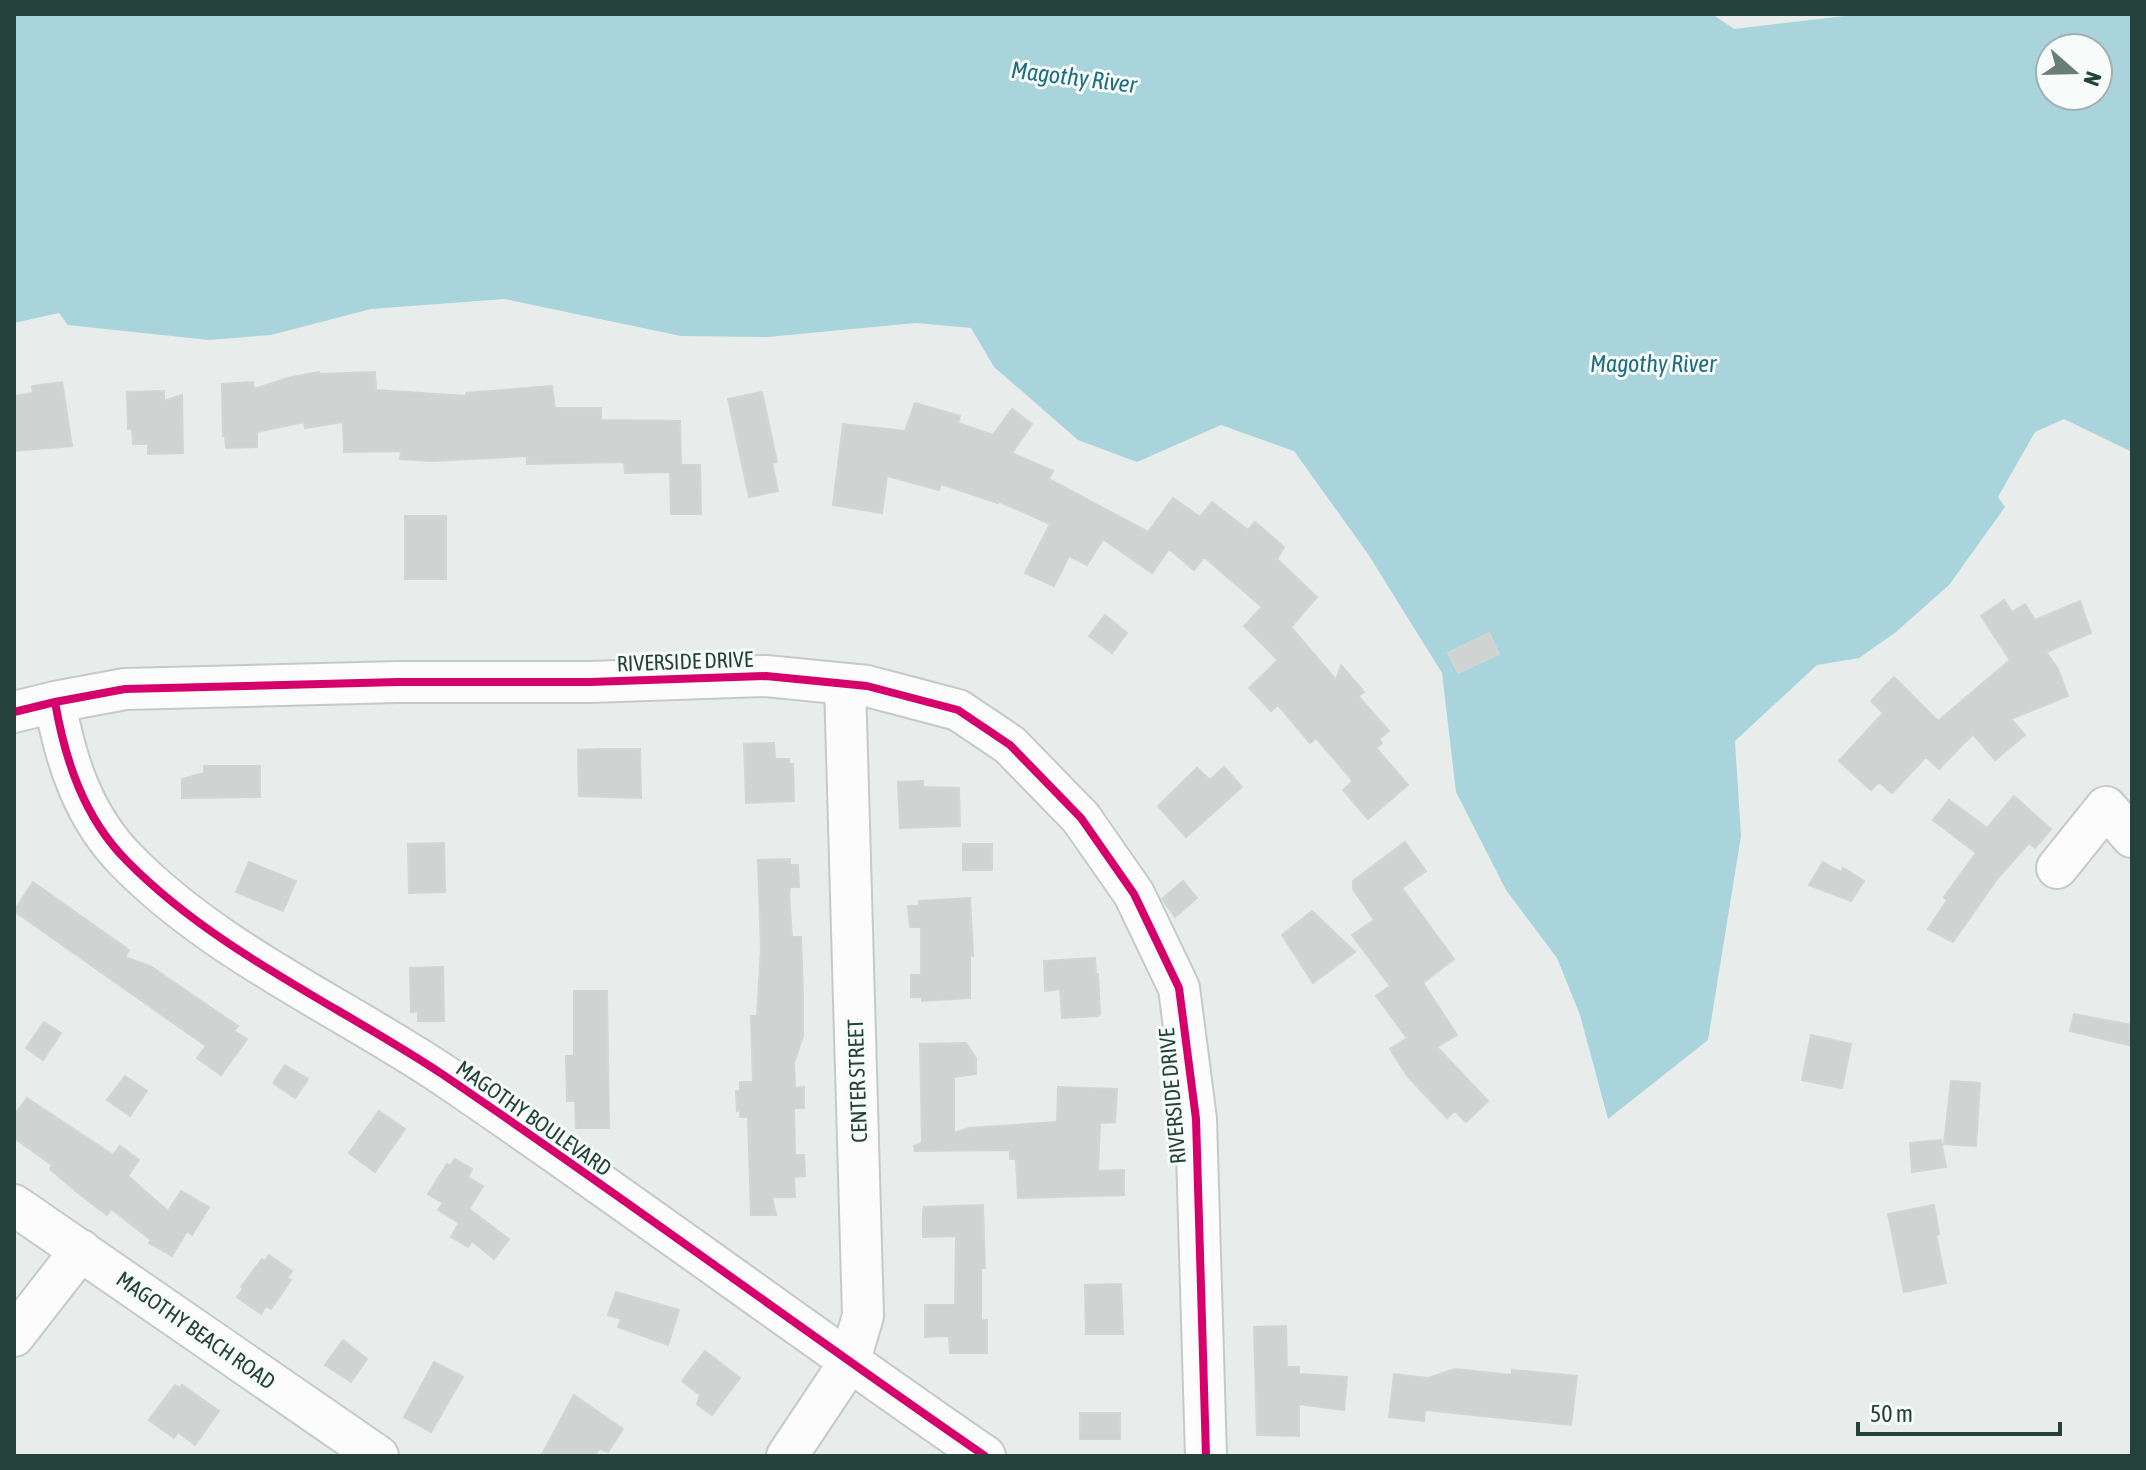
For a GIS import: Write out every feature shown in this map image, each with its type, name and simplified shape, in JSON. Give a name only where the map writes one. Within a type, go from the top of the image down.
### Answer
[{"type":"street","name":"RIVERSIDE DRIVE","points":[[14,712],[125,689],[398,682],[590,682],[766,676],[867,686],[958,710],[1010,745],[1081,818],[1134,894],[1179,988],[1196,1119],[1206,1456]]},
{"type":"street","name":"CENTER STREET","points":[[787,1456],[849,1363],[863,1316],[845,684]]},
{"type":"street","name":"MAGOTHY BOULEVARD","points":[[55,702],[63,747],[93,821],[126,861],[190,918],[440,1073],[985,1456]]},
{"type":"street","points":[[2057,868],[2106,807],[2132,837]]},
{"type":"street","name":"MAGOTHY BEACH ROAD","points":[[14,1205],[378,1456]]},
{"type":"street","points":[[14,1336],[81,1250]]},
{"type":"water","name":"Magothy River","points":[[14,14],[1712,14],[1734,29],[1862,14],[2132,14],[2132,452],[2064,419],[2035,432],[1998,497],[2005,507],[1949,585],[1896,632],[1859,658],[1817,665],[1735,741],[1741,836],[1708,1040],[1608,1119],[1580,1015],[1557,958],[1506,890],[1456,792],[1442,673],[1368,554],[1294,451],[1221,425],[1137,462],[1078,440],[994,367],[971,328],[916,323],[768,337],[681,336],[505,299],[371,309],[271,335],[209,340],[68,325],[59,313],[14,323]]},
{"type":"building","points":[[319,372],[375,372],[376,390],[466,396],[466,393],[552,386],[555,408],[601,408],[601,420],[680,421],[681,465],[700,465],[701,514],[671,514],[670,472],[625,473],[624,462],[527,464],[527,456],[432,461],[400,459],[401,451],[344,452],[343,422],[305,428],[304,422],[257,432],[257,447],[226,448],[222,384],[253,382],[254,389]]},
{"type":"building","points":[[62,382],[72,446],[14,451],[14,396],[33,393],[32,386]]},
{"type":"building","points":[[164,391],[164,401],[182,395],[183,453],[148,454],[148,444],[133,444],[132,429],[128,429],[127,392]]},
{"type":"building","points":[[762,392],[777,462],[772,463],[778,491],[749,497],[728,399]]},
{"type":"building","points":[[915,403],[960,416],[958,423],[993,435],[1012,409],[1032,424],[1012,453],[1053,471],[1049,479],[1148,532],[1173,498],[1200,517],[1212,502],[1248,530],[1255,522],[1284,547],[1277,559],[1317,597],[1291,627],[1336,680],[1341,665],[1364,692],[1358,696],[1389,731],[1379,739],[1382,743],[1376,748],[1408,785],[1368,819],[1343,790],[1353,781],[1316,738],[1310,743],[1278,705],[1271,711],[1249,688],[1278,660],[1244,626],[1262,607],[1204,557],[1194,570],[1169,549],[1152,573],[1103,539],[1087,565],[1069,556],[1054,586],[1025,573],[1050,524],[998,501],[941,484],[939,490],[887,476],[882,513],[833,505],[843,424],[905,431]]},
{"type":"building","points":[[405,516],[446,516],[446,579],[405,579]]},
{"type":"building","points":[[2004,600],[2012,612],[2025,604],[2035,620],[2080,601],[2091,633],[2046,652],[2058,669],[2068,696],[2011,719],[2025,735],[1995,760],[1973,734],[1939,769],[1926,757],[1892,793],[1879,782],[1871,790],[1839,761],[1883,713],[1871,701],[1894,677],[1938,721],[2010,660],[1981,616]]},
{"type":"building","points":[[1105,615],[1127,633],[1112,653],[1089,636]]},
{"type":"building","points":[[1489,633],[1499,654],[1458,673],[1448,653]]},
{"type":"building","points":[[774,743],[775,759],[789,759],[789,764],[793,764],[794,801],[746,803],[744,744]]},
{"type":"building","points":[[640,749],[641,798],[579,796],[578,750]]},
{"type":"building","points":[[204,766],[260,766],[260,797],[182,798],[182,779],[204,773]]},
{"type":"building","points":[[1224,767],[1242,787],[1186,837],[1158,806],[1197,768],[1210,780]]},
{"type":"building","points":[[923,781],[923,787],[959,788],[960,826],[900,828],[898,782]]},
{"type":"building","points":[[2014,796],[2051,829],[2035,848],[2029,843],[1997,879],[1953,942],[1928,929],[1947,900],[1944,897],[1976,853],[1933,820],[1949,800],[1987,828]]},
{"type":"building","points":[[1405,842],[1426,871],[1402,888],[1454,959],[1423,983],[1457,1035],[1437,1047],[1488,1101],[1466,1122],[1455,1111],[1447,1118],[1408,1077],[1390,1049],[1407,1038],[1376,996],[1390,986],[1352,935],[1374,920],[1353,889],[1353,881]]},
{"type":"building","points":[[444,843],[445,892],[409,893],[408,844]]},
{"type":"building","points":[[963,844],[992,844],[992,870],[963,870]]},
{"type":"building","points":[[790,859],[790,865],[798,865],[799,887],[790,887],[789,894],[792,937],[801,937],[803,997],[803,1036],[794,1063],[795,1088],[804,1087],[804,1108],[794,1108],[795,1155],[804,1155],[805,1176],[794,1177],[795,1197],[772,1197],[776,1215],[751,1215],[748,1117],[740,1117],[740,1110],[737,1111],[736,1091],[740,1091],[740,1082],[753,1082],[751,1016],[757,1016],[761,949],[758,860]]},
{"type":"building","points":[[249,862],[296,881],[283,911],[236,892]]},
{"type":"building","points":[[1823,862],[1841,872],[1843,868],[1864,881],[1851,901],[1809,885]]},
{"type":"building","points":[[1183,881],[1197,898],[1175,917],[1162,899]]},
{"type":"building","points":[[33,882],[129,950],[125,957],[150,966],[238,1026],[234,1031],[247,1039],[221,1075],[197,1058],[206,1046],[14,911]]},
{"type":"building","points":[[970,898],[973,956],[970,954],[970,998],[922,1001],[922,997],[911,997],[911,975],[921,975],[921,927],[910,927],[908,906],[919,906],[919,901]]},
{"type":"building","points":[[1312,911],[1355,952],[1313,983],[1282,935]]},
{"type":"building","points":[[1095,958],[1100,1014],[1062,1018],[1060,989],[1045,991],[1044,961]]},
{"type":"building","points":[[443,967],[444,1021],[418,1021],[418,1011],[411,1012],[410,968]]},
{"type":"building","points":[[574,991],[607,991],[609,1128],[576,1128],[575,1101],[567,1101],[566,1056],[574,1056]]},
{"type":"building","points":[[2074,1014],[2132,1025],[2132,1046],[2070,1031]]},
{"type":"building","points":[[44,1022],[61,1033],[43,1060],[26,1048]]},
{"type":"building","points":[[1811,1035],[1851,1044],[1842,1088],[1802,1080]]},
{"type":"building","points":[[966,1043],[976,1058],[976,1074],[954,1077],[954,1133],[969,1128],[1057,1122],[1058,1087],[1117,1089],[1115,1122],[1100,1123],[1098,1171],[1124,1170],[1124,1195],[1018,1198],[1016,1159],[1010,1159],[1010,1150],[915,1151],[914,1146],[922,1143],[920,1044]]},
{"type":"building","points":[[285,1065],[308,1079],[295,1098],[273,1083]]},
{"type":"building","points":[[125,1076],[147,1091],[130,1116],[107,1100]]},
{"type":"building","points":[[1951,1081],[1980,1083],[1976,1146],[1944,1144]]},
{"type":"building","points":[[27,1098],[113,1155],[120,1146],[139,1160],[128,1176],[168,1211],[181,1191],[209,1207],[192,1235],[187,1231],[172,1256],[149,1243],[151,1240],[111,1209],[107,1215],[78,1193],[50,1169],[52,1165],[14,1138],[14,1115]]},
{"type":"building","points":[[379,1111],[405,1129],[375,1172],[349,1153]]},
{"type":"building","points":[[1941,1140],[1946,1167],[1912,1172],[1910,1143]]},
{"type":"building","points":[[455,1159],[472,1169],[468,1177],[483,1186],[469,1209],[509,1239],[494,1259],[472,1241],[468,1247],[451,1237],[459,1223],[438,1210],[443,1203],[428,1194],[447,1164],[450,1166]]},
{"type":"building","points":[[983,1205],[985,1268],[981,1268],[981,1321],[987,1320],[987,1353],[950,1353],[949,1336],[925,1337],[925,1305],[955,1305],[956,1236],[923,1237],[924,1207]]},
{"type":"building","points":[[1934,1205],[1939,1234],[1936,1235],[1946,1283],[1904,1292],[1888,1214]]},
{"type":"building","points":[[269,1255],[292,1271],[287,1278],[291,1280],[271,1309],[266,1306],[261,1314],[237,1297],[262,1259],[265,1261]]},
{"type":"building","points":[[1121,1284],[1123,1334],[1086,1334],[1085,1285]]},
{"type":"building","points":[[616,1292],[679,1310],[668,1345],[618,1327],[621,1319],[608,1315]]},
{"type":"building","points":[[1286,1326],[1287,1367],[1299,1367],[1299,1374],[1347,1377],[1344,1410],[1299,1404],[1299,1436],[1257,1435],[1254,1327]]},
{"type":"building","points":[[343,1340],[367,1359],[351,1382],[325,1365]]},
{"type":"building","points":[[705,1351],[740,1378],[712,1415],[697,1404],[700,1395],[682,1381]]},
{"type":"building","points":[[434,1362],[463,1377],[431,1432],[404,1417]]},
{"type":"building","points":[[1455,1369],[1512,1375],[1512,1370],[1577,1376],[1571,1425],[1425,1410],[1424,1421],[1389,1417],[1394,1374],[1428,1378]]},
{"type":"building","points":[[175,1385],[180,1388],[182,1385],[219,1411],[195,1445],[178,1432],[174,1438],[149,1420]]},
{"type":"building","points":[[574,1395],[623,1429],[608,1452],[599,1449],[595,1456],[541,1456]]},
{"type":"building","points":[[1080,1413],[1120,1413],[1120,1439],[1080,1439]]},
{"type":"cycle path","points":[[14,712],[125,689],[398,682],[590,682],[766,676],[867,686],[958,710],[1010,745],[1081,818],[1134,894],[1179,988],[1196,1119],[1206,1456]]},
{"type":"cycle path","points":[[55,702],[64,745],[88,807],[112,844],[161,893],[237,949],[442,1074],[985,1456]]}]
